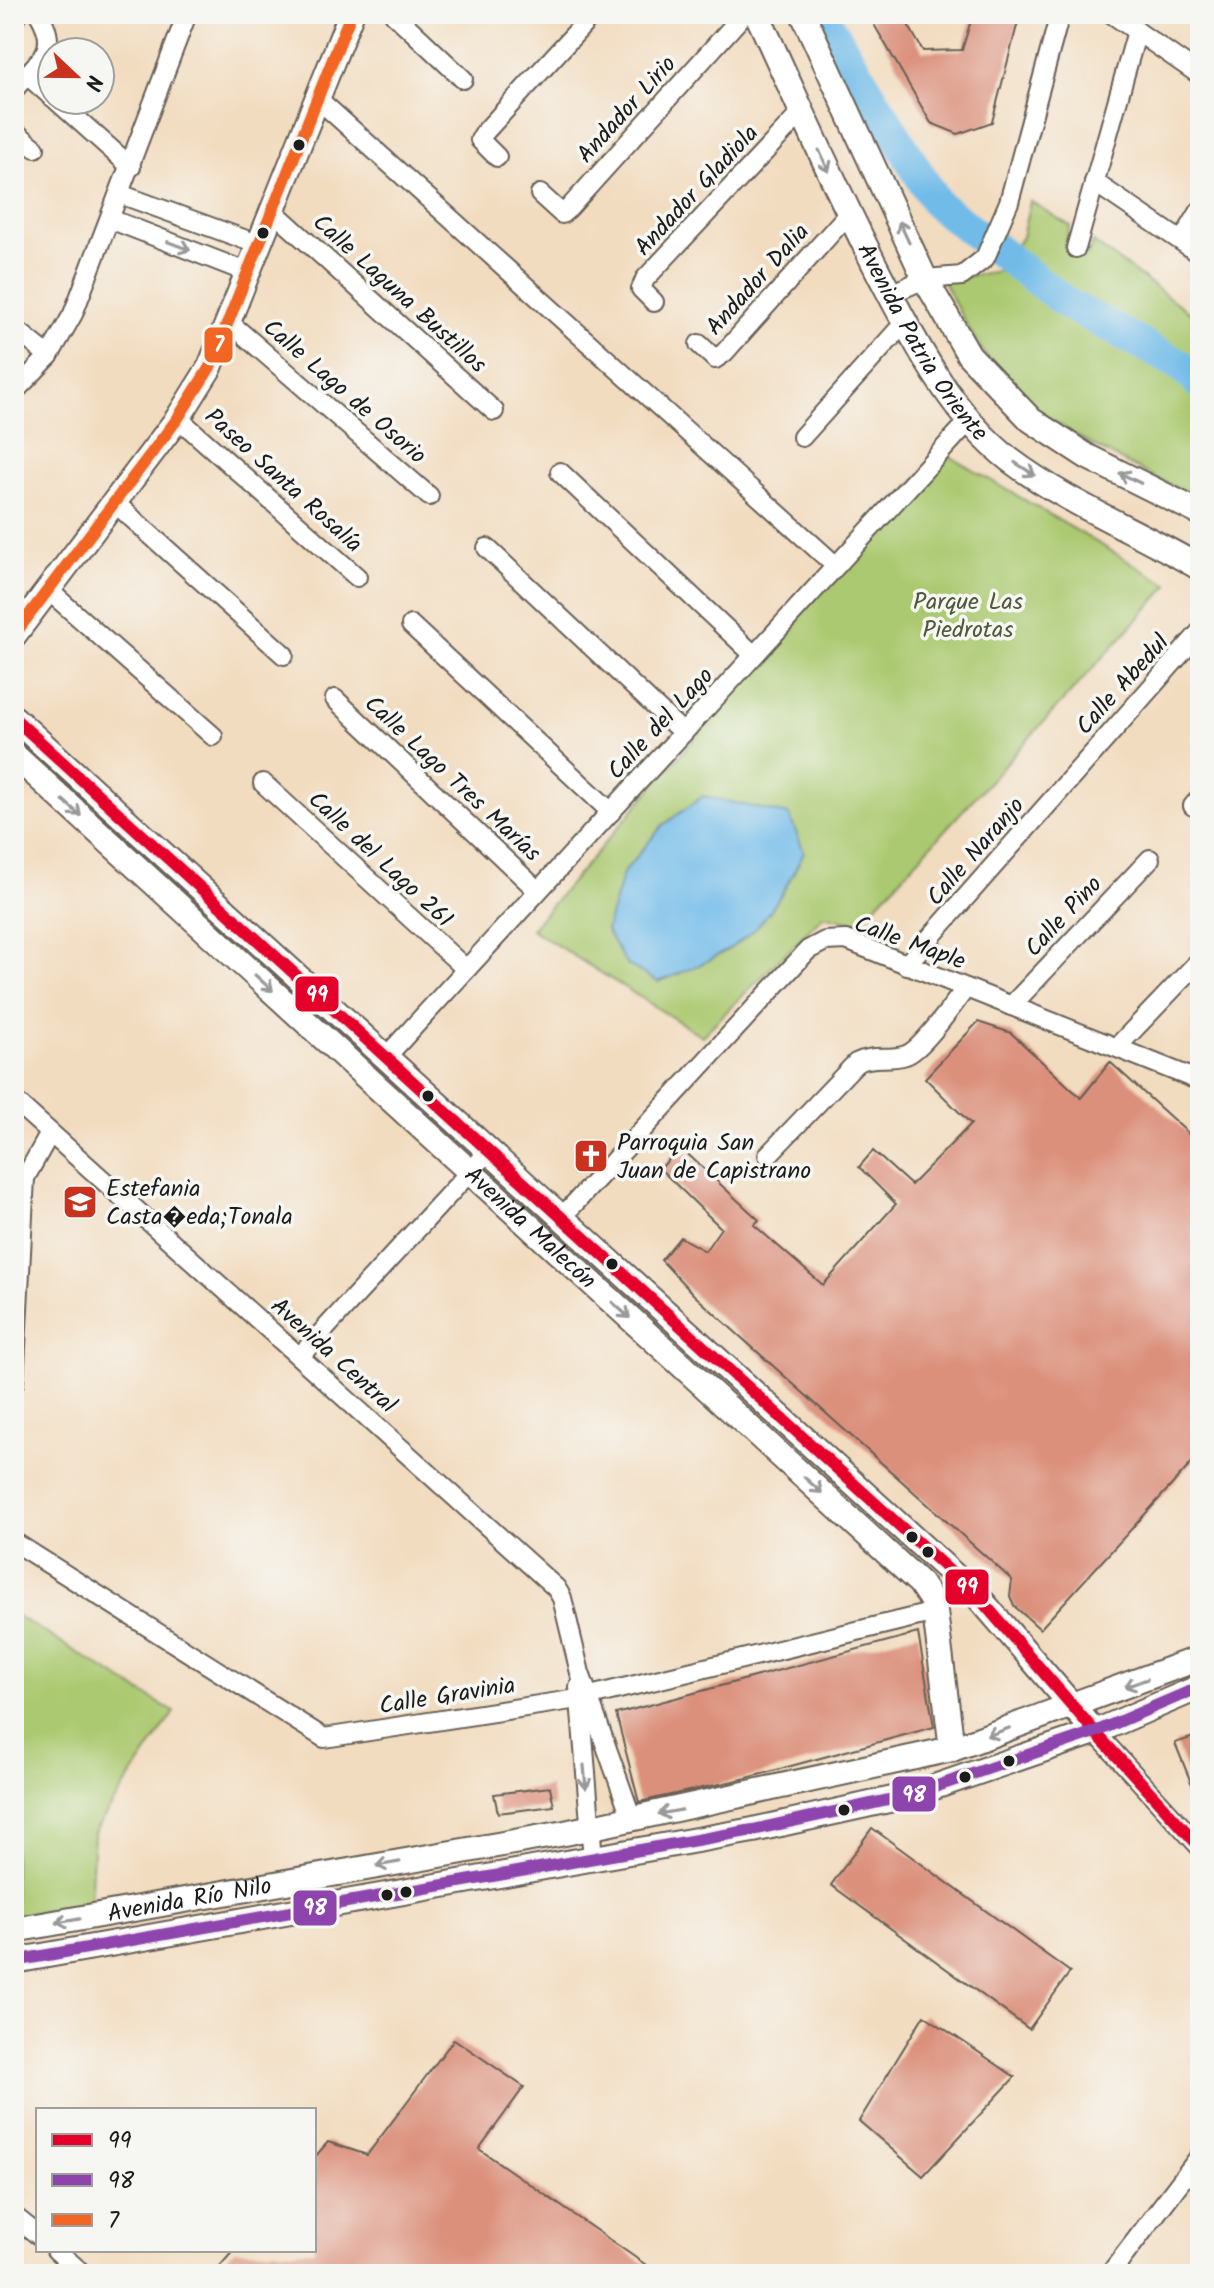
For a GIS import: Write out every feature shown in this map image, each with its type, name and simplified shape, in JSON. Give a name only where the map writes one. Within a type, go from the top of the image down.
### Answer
[{"type":"street","points":[[14,19],[18,14]]},
{"type":"street","points":[[14,90],[46,50],[51,39],[39,14]]},
{"type":"street","points":[[14,392],[49,356],[73,314],[187,14]]},
{"type":"street","points":[[14,635],[178,418],[210,367],[351,14]]},
{"type":"street","points":[[394,14],[463,79]]},
{"type":"street","points":[[497,157],[483,147],[480,140],[484,133],[593,14]]},
{"type":"street","name":"Andador Lirio","points":[[540,194],[562,214],[569,208],[744,14]]},
{"type":"street","name":"Avenida Patria Oriente","points":[[757,14],[848,214],[905,322],[969,421],[1010,459],[1054,488],[1200,568]]},
{"type":"street","name":"Avenida Patria Oriente","points":[[803,14],[925,279],[969,355],[1031,420],[1088,457],[1200,513]]},
{"type":"street","points":[[890,294],[925,279],[962,276],[985,258],[1009,202],[1060,14]]},
{"type":"street","points":[[1112,14],[1200,75]]},
{"type":"street","points":[[1076,248],[1137,31]]},
{"type":"street","points":[[26,74],[36,83]]},
{"type":"street","points":[[318,99],[836,566]]},
{"type":"street","name":"Andador Gladiola","points":[[654,302],[641,289],[645,279],[802,112]]},
{"type":"street","points":[[74,116],[131,167]]},
{"type":"street","points":[[14,131],[35,148]]},
{"type":"street","points":[[1094,182],[1200,254]]},
{"type":"street","points":[[120,194],[260,245]]},
{"type":"street","name":"Calle Laguna Bustillos","points":[[273,211],[494,411]]},
{"type":"street","points":[[1182,241],[1200,211]]},
{"type":"street","name":"Andador Dalia","points":[[699,344],[715,359],[724,353],[848,214]]},
{"type":"street","points":[[110,219],[249,273]]},
{"type":"street","points":[[802,437],[905,322]]},
{"type":"street","name":"Calle Lago de Osorio","points":[[230,323],[429,496]]},
{"type":"street","points":[[14,328],[49,356]]},
{"type":"street","name":"Paseo Santa Rosalía","points":[[178,418],[357,577]]},
{"type":"street","name":"Calle del Lago","points":[[386,1057],[969,421]]},
{"type":"street","points":[[560,472],[754,655]]},
{"type":"street","points":[[114,502],[284,655]]},
{"type":"street","points":[[487,548],[683,733]]},
{"type":"street","points":[[47,589],[213,736]]},
{"type":"street","points":[[411,625],[611,812]]},
{"type":"street","name":"Calle Abedul","points":[[1079,768],[1200,632]]},
{"type":"street","name":"Calle Lago Tres Marías","points":[[335,699],[538,891]]},
{"type":"street","name":"Avenida Malecón","points":[[14,718],[980,1599],[1200,1847]]},
{"type":"street","name":"Avenida Malecón","points":[[14,755],[920,1583],[935,1612],[952,1749]]},
{"type":"street","name":"Calle Naranjo","points":[[906,965],[1079,768]]},
{"type":"street","name":"Calle del Lago 261","points":[[263,783],[466,969]]},
{"type":"street","name":"Calle Pino","points":[[1011,1006],[1150,859]]},
{"type":"street","name":"Calle Maple","points":[[562,1217],[808,950],[825,941],[846,940],[1200,1081]]},
{"type":"street","points":[[1117,1047],[1200,960]]},
{"type":"street","points":[[768,1155],[856,1063],[871,1056],[897,1057],[912,1052],[966,988]]},
{"type":"street","name":"Avenida Central","points":[[14,1100],[556,1588],[562,1598],[584,1698],[593,1859]]},
{"type":"street","points":[[14,1383],[19,1189],[50,1133]]},
{"type":"street","points":[[300,1356],[489,1151]]},
{"type":"street","name":"Calle Gravinia","points":[[14,1542],[324,1738],[584,1698],[935,1612]]},
{"type":"street","name":"Avenida Río Nilo","points":[[14,1930],[707,1805],[952,1749],[1200,1658]]},
{"type":"street","name":"Avenida Río Nilo","points":[[14,1961],[713,1837],[934,1789],[1095,1732],[1200,1687]]},
{"type":"street","name":"Avenida Central","points":[[584,1698],[632,1819]]},
{"type":"street","points":[[707,1805],[713,1837]]},
{"type":"street","points":[[465,1850],[456,1857],[453,1868],[465,1882]]},
{"type":"street","points":[[1110,2274],[1200,2156]]},
{"type":"street","points":[[14,2216],[36,2233]]},
{"type":"street","points":[[58,2252],[83,2274]]},
{"type":"green space","points":[[1030,201],[1070,226],[1066,241],[1087,255],[1093,242],[1200,320],[1200,500],[1096,447],[1045,415],[1003,378],[985,356],[963,318],[942,280],[999,271],[1022,237]]},
{"type":"green space","name":"Parque Las Piedrotas","points":[[941,451],[1169,585],[859,924],[824,915],[702,1036],[531,929]]},
{"type":"green space","points":[[14,1614],[174,1712],[94,1832],[90,1905],[14,1916]]},
{"type":"water","points":[[703,796],[789,815],[804,852],[776,902],[748,935],[711,959],[658,982],[626,964],[606,930],[623,873],[662,826]]},
{"type":"building","points":[[868,14],[902,14],[923,51],[962,50],[973,14],[1020,14],[992,122],[958,134],[931,123]]},
{"type":"building","points":[[978,1022],[1011,1033],[1081,1098],[1110,1062],[1200,1144],[1200,1454],[1040,1629],[1014,1606],[1010,1596],[1012,1580],[694,1295],[661,1260],[680,1237],[705,1251],[721,1228],[660,1169],[680,1147],[759,1220],[754,1225],[823,1285],[896,1204],[859,1167],[873,1151],[911,1185],[971,1124],[925,1078]]},
{"type":"building","points":[[918,1633],[934,1727],[747,1778],[639,1802],[616,1714]]},
{"type":"building","points":[[1200,1735],[1200,1802],[1199,1802],[1175,1743]]},
{"type":"building","points":[[550,1787],[554,1806],[498,1813],[494,1794]]},
{"type":"building","points":[[872,1828],[1070,1972],[1029,2029],[831,1885]]},
{"type":"building","points":[[924,2015],[1015,2077],[923,2176],[859,2121]]},
{"type":"building","points":[[454,2039],[524,2087],[479,2149],[659,2274],[213,2274],[232,2252],[316,2252],[316,2156],[328,2142],[367,2155]]},
{"type":"waterway","points":[[822,14],[937,204],[1069,305],[1182,366],[1200,384]]},
{"type":"transit line","name":"7","points":[[14,635],[178,418],[210,367],[351,14]]},
{"type":"transit line","name":"99","points":[[14,718],[980,1599],[1200,1847]]},
{"type":"transit line","name":"98","points":[[14,1961],[753,1830],[911,1795],[1095,1732],[1200,1687]]},
{"type":"place","name":"Parroquia San Juan de Capistrano","points":[[591,1156]]},
{"type":"place","name":"Estefania Casta�eda;Tonala","points":[[80,1202]]}]
